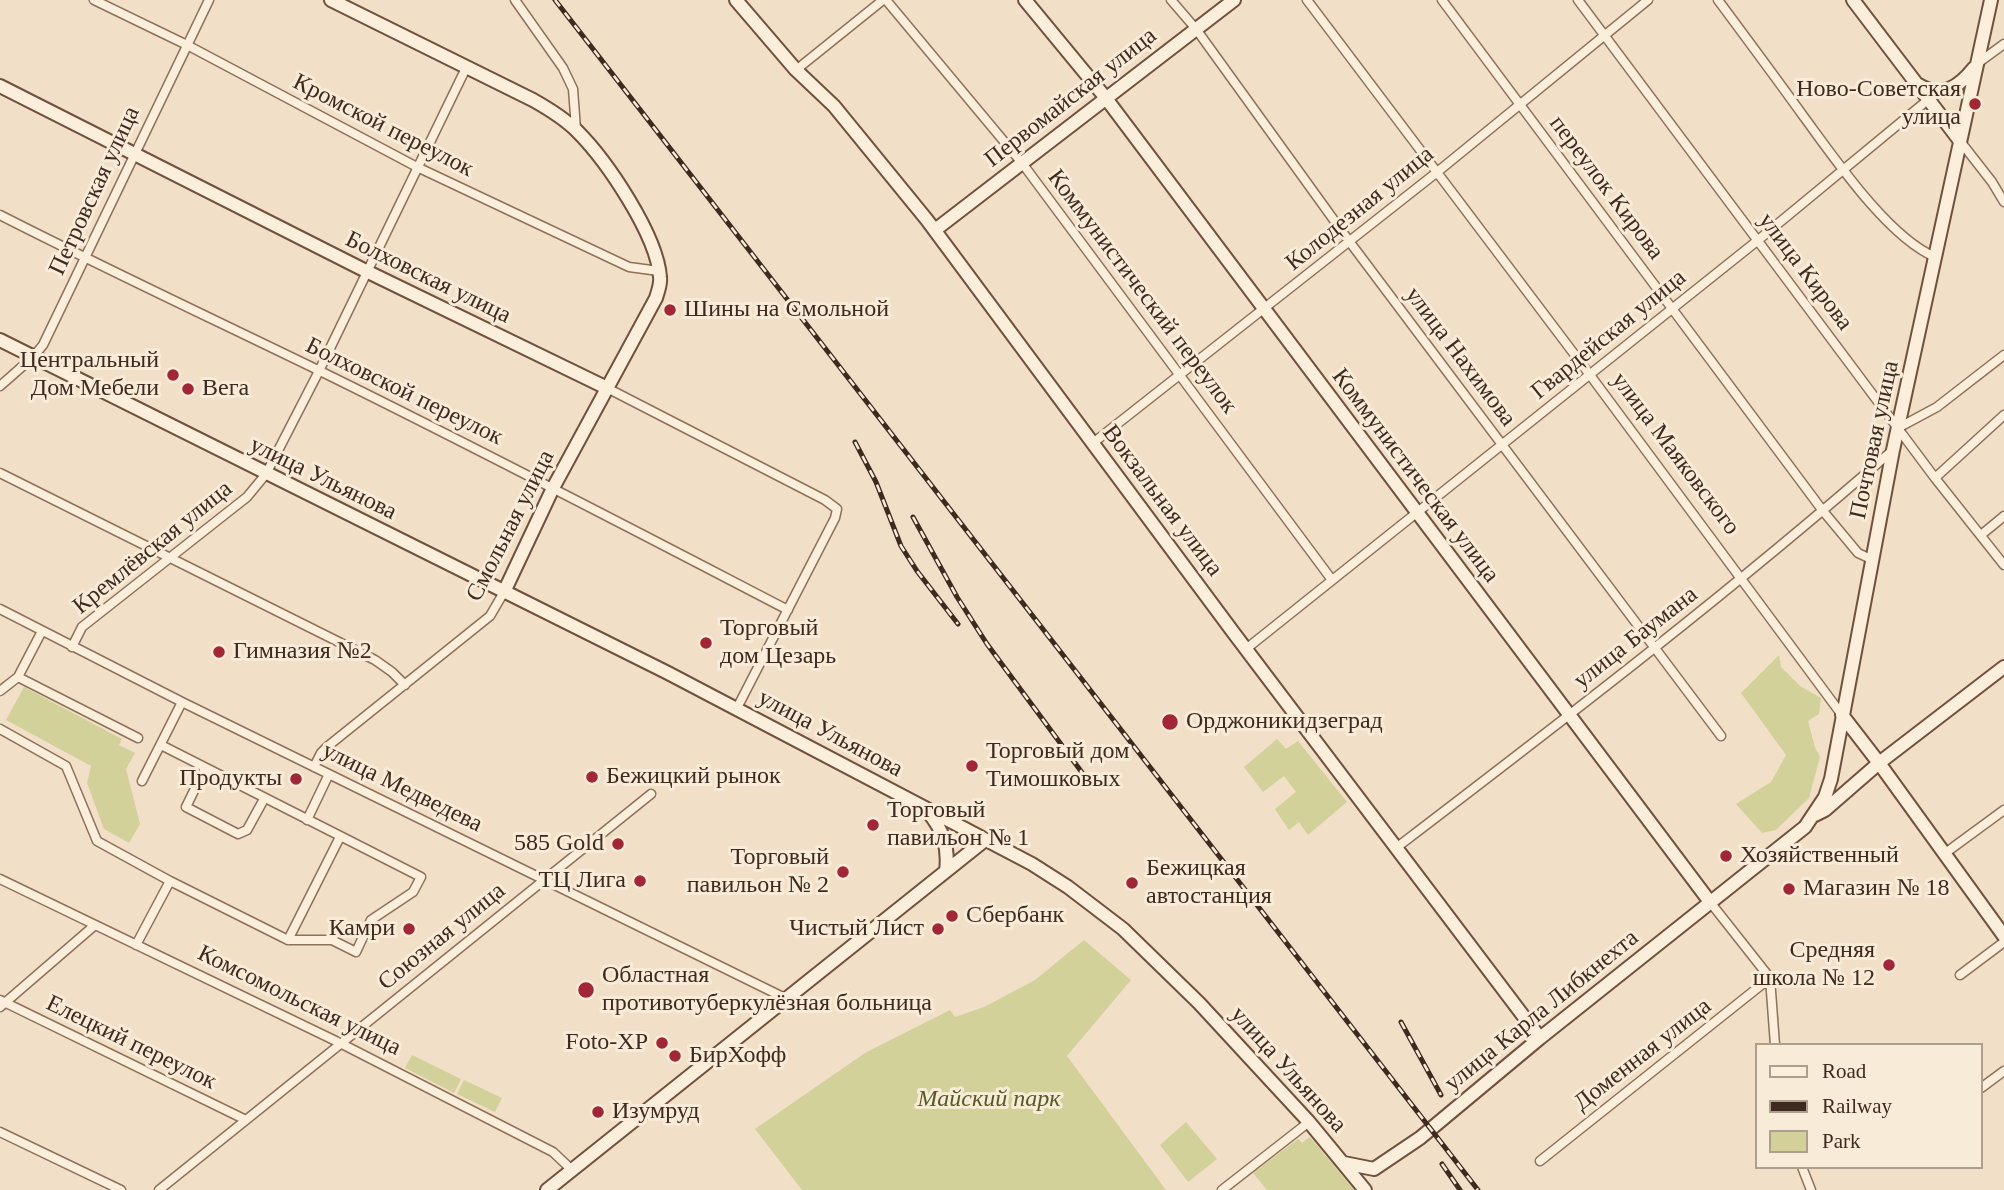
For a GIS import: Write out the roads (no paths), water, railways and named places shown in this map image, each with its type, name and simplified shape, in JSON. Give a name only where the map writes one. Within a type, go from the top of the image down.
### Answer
[{"type":"main road","points":[[331,0],[549,109],[576,129],[637,214],[655,254],[659,271]]},
{"type":"main road","name":"Вокзальная улица","points":[[736,0],[796,70],[834,106],[935,230],[1245,649],[1540,1038]]},
{"type":"main road","name":"Коммунистическая улица","points":[[1025,0],[1105,97],[1710,902]]},
{"type":"main road","name":"Первомайская улица","points":[[935,230],[1234,0]]},
{"type":"main road","points":[[1853,0],[1960,141]]},
{"type":"main road","name":"Почтовая улица","points":[[1759,863],[1805,827],[1825,797],[1831,779],[1893,450],[1991,0]]},
{"type":"main road","points":[[1917,84],[1934,92],[1948,91],[1966,78],[1976,65]]},
{"type":"main road","name":"Болховская улица","points":[[0,86],[366,271],[607,388]]},
{"type":"main road","name":"Смольная улица","points":[[504,592],[553,488],[659,288],[659,271]]},
{"type":"main road","name":"улица Ульянова","points":[[0,340],[737,708],[1032,864],[1068,887],[1123,929],[1199,1003],[1309,1122],[1367,1190]]},
{"type":"main road","points":[[1814,815],[1841,798],[1879,762],[2004,667]]},
{"type":"main road","name":"улица Маяковского","points":[[1842,715],[2004,936]]},
{"type":"main road","points":[[925,809],[936,821],[945,841],[946,871]]},
{"type":"main road","points":[[550,1189],[985,840]]},
{"type":"main road","name":"улица Карла Либкнехта","points":[[1373,1169],[1420,1138],[1759,863]]},
{"type":"main road","points":[[1344,1163],[1373,1169],[1367,1190]]},
{"type":"street","name":"Кромской переулок","points":[[94,0],[187,45],[417,167],[629,267],[659,271]]},
{"type":"street","name":"Петровская улица","points":[[0,386],[43,345],[209,0]]},
{"type":"street","points":[[515,0],[563,68],[573,89],[576,129]]},
{"type":"street","points":[[796,70],[884,0]]},
{"type":"street","name":"Коммунистический переулок","points":[[884,0],[1022,163],[1332,580]]},
{"type":"street","name":"улица Нахимова","points":[[1171,0],[1196,29],[1349,241],[1721,736]]},
{"type":"street","name":"улица Маяковского","points":[[1307,0],[1842,715]]},
{"type":"street","name":"переулок Кирова","points":[[1442,0],[1823,512],[1858,552],[1873,559]]},
{"type":"street","name":"улица Кирова","points":[[1578,0],[1934,478],[2004,565]]},
{"type":"street","name":"Колодезная улица","points":[[1093,443],[1436,173],[1648,0]]},
{"type":"street","points":[[1718,0],[1844,170],[1901,235],[1921,251],[1935,257]]},
{"type":"street","points":[[1976,65],[2004,44]]},
{"type":"street","name":"Кремлёвская улица","points":[[72,647],[82,627],[247,497],[266,474],[466,68]]},
{"type":"street","name":"Гвардейская улица","points":[[1245,649],[1757,241],[1929,99]]},
{"type":"street","points":[[1960,141],[2004,202]]},
{"type":"street","name":"Болховской переулок","points":[[0,215],[553,488],[788,610]]},
{"type":"street","points":[[1898,428],[1937,407],[2004,355]]},
{"type":"street","name":"Болховская улица","points":[[607,388],[825,500],[837,509],[835,518],[788,610]]},
{"type":"street","points":[[1934,478],[2004,415]]},
{"type":"street","name":"улица Баумана","points":[[1396,848],[1742,579],[1893,450]]},
{"type":"street","points":[[0,473],[375,660],[405,685]]},
{"type":"street","points":[[1981,535],[2004,516]]},
{"type":"street","name":"Смольная улица","points":[[314,767],[328,746],[490,616],[504,592]]},
{"type":"street","name":"улица Медведева","points":[[0,610],[787,999]]},
{"type":"street","points":[[737,708],[788,610]]},
{"type":"street","points":[[0,691],[18,677],[41,631]]},
{"type":"street","points":[[18,677],[138,738]]},
{"type":"street","points":[[142,781],[182,702]]},
{"type":"street","points":[[0,729],[66,766],[97,841],[288,940],[332,940],[356,952],[371,920],[413,892],[421,877],[161,745]]},
{"type":"street","points":[[205,768],[186,807],[237,834],[247,830],[264,799]]},
{"type":"street","points":[[307,820],[329,774]]},
{"type":"street","name":"Союзная улица","points":[[159,1190],[651,794]]},
{"type":"street","points":[[1944,854],[2004,810]]},
{"type":"street","points":[[288,940],[340,837]]},
{"type":"street","name":"Комсомольская улица","points":[[0,879],[340,1043],[553,1152],[572,1170]]},
{"type":"street","points":[[136,945],[170,881]]},
{"type":"street","name":"Коммунистическая улица","points":[[1710,902],[1770,978]]},
{"type":"street","points":[[2,1003],[95,925]]},
{"type":"street","points":[[1960,975],[2004,942]]},
{"type":"street","points":[[1770,978],[1775,1043]]},
{"type":"street","name":"Доменная улица","points":[[1540,1161],[1770,978]]},
{"type":"street","name":"Елецкий переулок","points":[[2,1003],[246,1120]]},
{"type":"street","points":[[1983,1087],[2004,1071]]},
{"type":"street","points":[[1222,1190],[1309,1122]]},
{"type":"street","points":[[0,1132],[121,1190]]},
{"type":"street","points":[[1802,1169],[1811,1190]]},
{"type":"railway","points":[[555,0],[1478,1190]]},
{"type":"railway","points":[[855,442],[876,482],[901,546],[958,624]]},
{"type":"railway","points":[[913,517],[957,597],[987,644],[1089,782]]},
{"type":"railway","points":[[1401,1022],[1441,1095]]},
{"type":"railway","points":[[1442,1164],[1460,1190]]},
{"type":"place","name":"Ново-Советская улица","points":[[1975,104]]},
{"type":"place","name":"Шины на Смольной","points":[[670,310]]},
{"type":"place","name":"Центральный Дом Мебели","points":[[173,375]]},
{"type":"place","name":"Вега","points":[[188,389]]},
{"type":"place","name":"Торговый дом Цезарь","points":[[706,643]]},
{"type":"place","name":"Гимназия №2","points":[[219,652]]},
{"type":"place","name":"Орджоникидзеград","points":[[1170,722]]},
{"type":"place","name":"Торговый дом Тимошковых","points":[[972,766]]},
{"type":"place","name":"Бежицкий рынок","points":[[592,777]]},
{"type":"place","name":"Продукты","points":[[296,779]]},
{"type":"place","name":"Торговый павильон № 1","points":[[873,825]]},
{"type":"place","name":"585 Gold","points":[[618,844]]},
{"type":"place","name":"Хозяйственный","points":[[1726,856]]},
{"type":"place","name":"Торговый павильон № 2","points":[[843,872]]},
{"type":"place","name":"ТЦ Лига","points":[[640,881]]},
{"type":"place","name":"Бежицкая автостанция","points":[[1132,883]]},
{"type":"place","name":"Магазин № 18","points":[[1789,889]]},
{"type":"place","name":"Сбербанк","points":[[952,916]]},
{"type":"place","name":"Камри","points":[[409,929]]},
{"type":"place","name":"Чистый Лист","points":[[938,929]]},
{"type":"place","name":"Средняя школа № 12","points":[[1889,965]]},
{"type":"place","name":"Областная противотуберкулёзная больница","points":[[586,990]]},
{"type":"place","name":"Foto-XP","points":[[662,1043]]},
{"type":"place","name":"БирХофф","points":[[675,1056]]},
{"type":"place","name":"Изумруд","points":[[598,1112]]},
{"type":"park label","name":"Майский парк","points":[[989,1100]]}]
